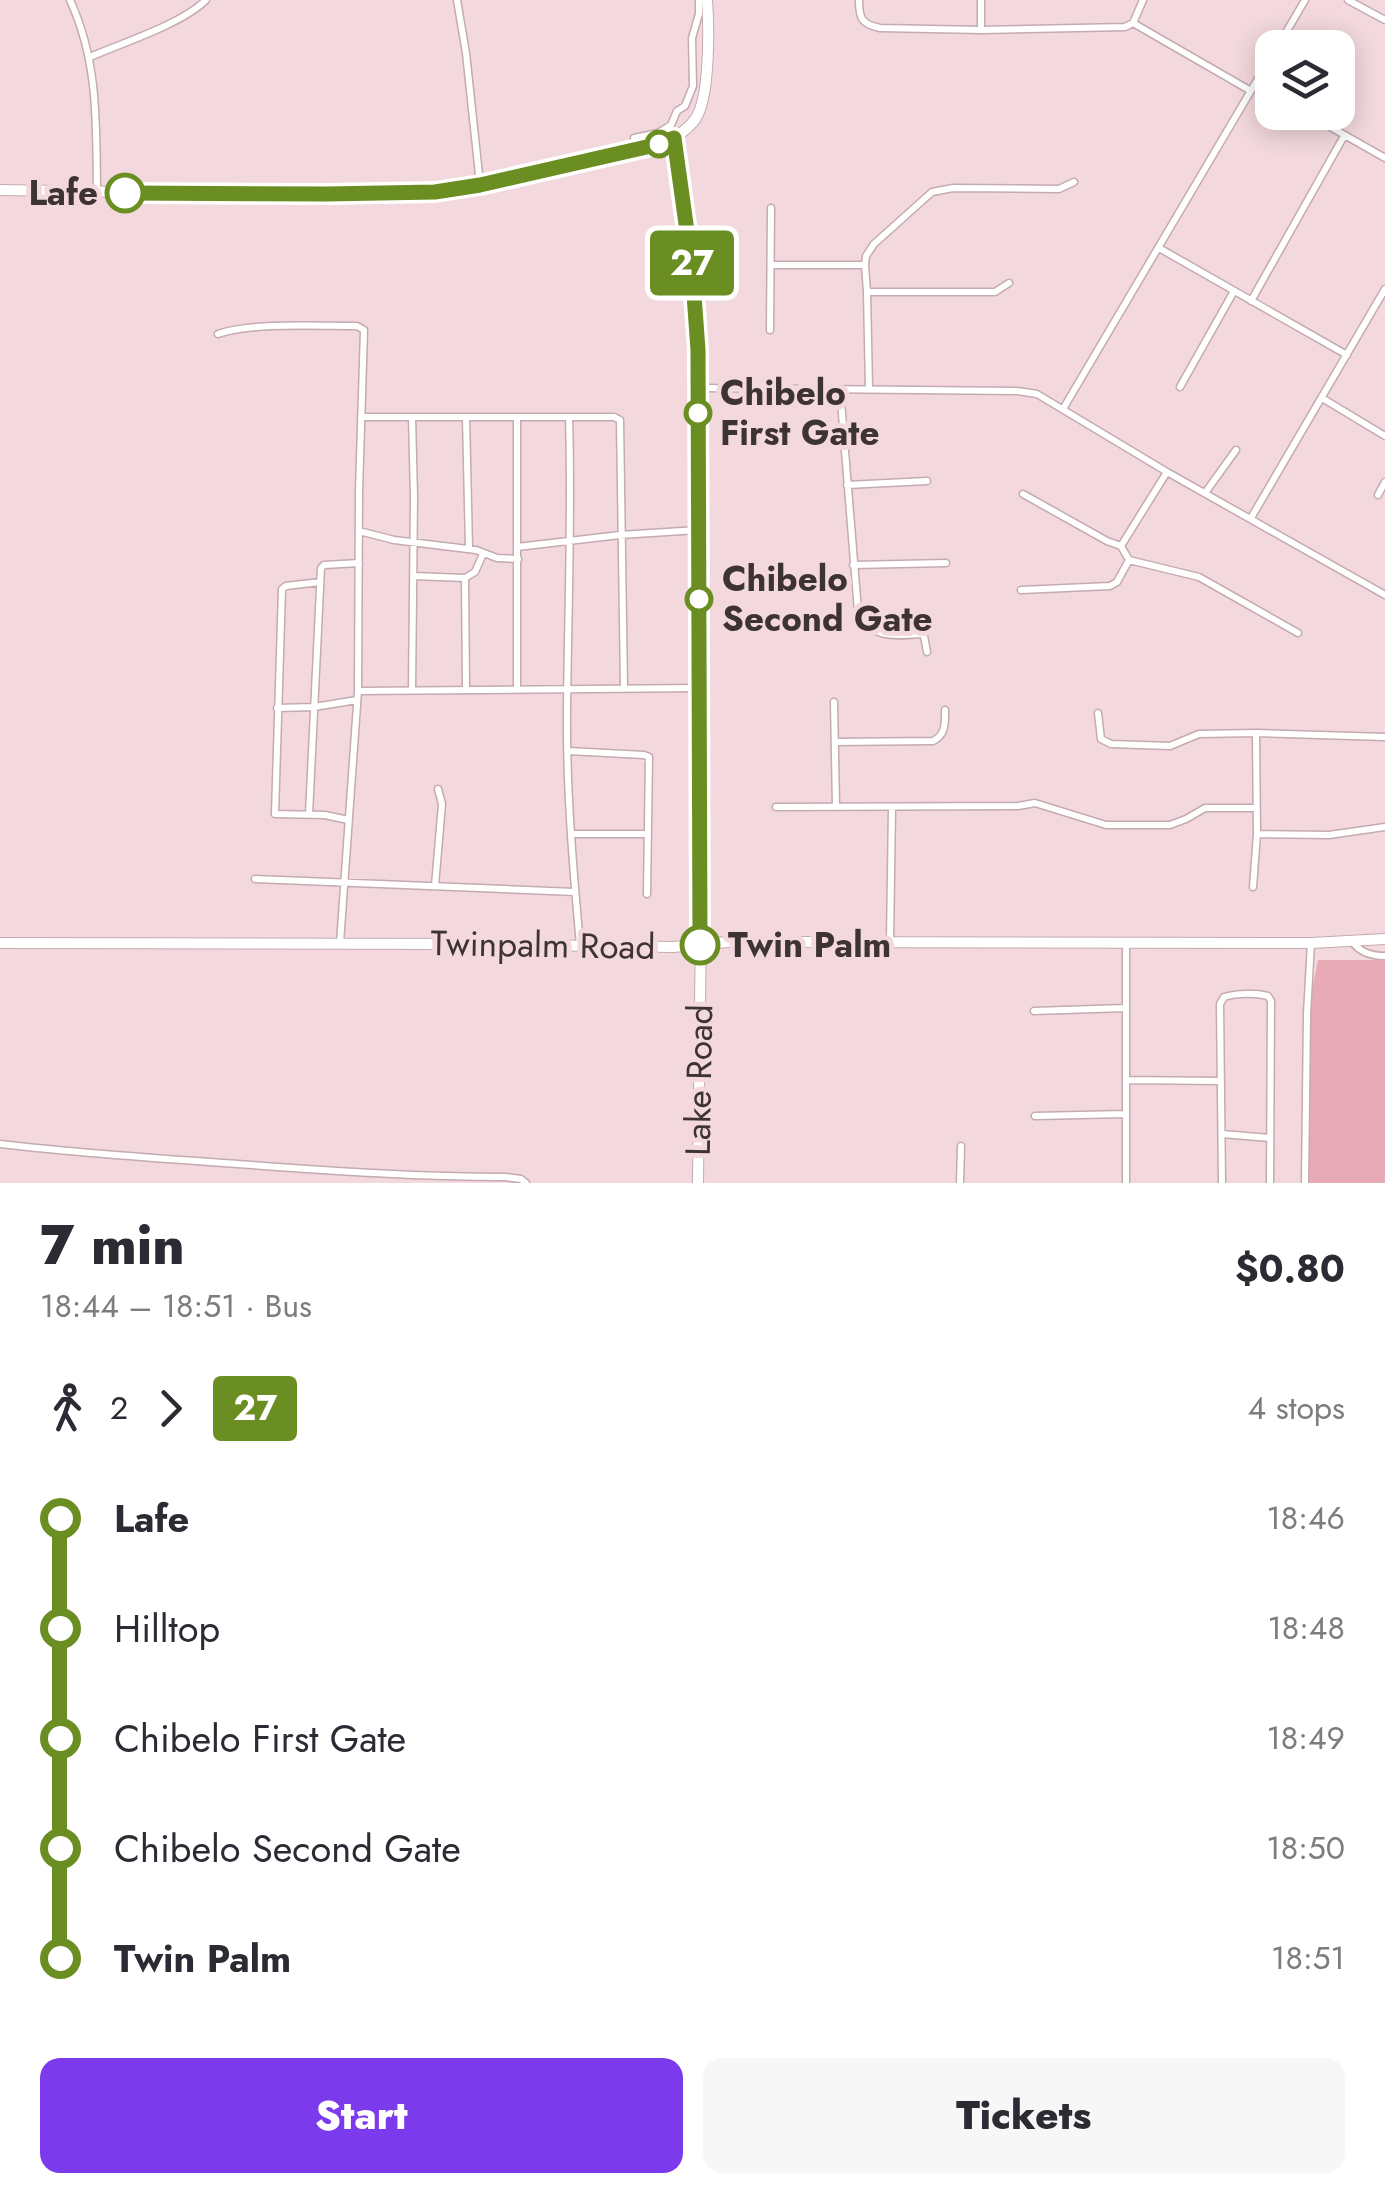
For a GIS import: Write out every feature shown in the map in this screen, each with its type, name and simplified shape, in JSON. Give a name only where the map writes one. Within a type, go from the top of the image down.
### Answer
[{"type":"main road","points":[[0,190],[396,194],[455,190],[651,146],[674,138],[695,119],[703,104],[707,0]]},
{"type":"main road","name":"Lake Road","points":[[674,138],[692,267],[698,388],[698,1183]]},
{"type":"main road","points":[[701,920],[712,935],[728,942]]},
{"type":"main road","name":"Twinpalm Road","points":[[0,944],[673,947],[728,942],[1385,939]]},
{"type":"main road","points":[[673,947],[690,955],[701,970]]},
{"type":"street","points":[[70,0],[90,57],[97,192]]},
{"type":"street","points":[[90,57],[175,20],[206,0]]},
{"type":"street","points":[[457,0],[480,185]]},
{"type":"street","points":[[634,138],[658,133],[671,125],[677,111],[685,106],[693,86],[692,38],[699,0]]},
{"type":"street","points":[[859,0],[862,21],[867,25],[981,30],[1125,27],[1133,23],[1143,0]]},
{"type":"street","points":[[980,0],[981,30]]},
{"type":"street","points":[[1288,30],[1305,0]]},
{"type":"street","points":[[1348,0],[1385,20]]},
{"type":"street","points":[[1133,23],[1253,87]]},
{"type":"street","points":[[1063,409],[1255,84]]},
{"type":"street","points":[[1334,130],[1385,158]]},
{"type":"street","points":[[1251,300],[1344,136]]},
{"type":"street","points":[[869,390],[865,265],[874,244],[932,192],[953,188],[1059,188],[1074,182]]},
{"type":"street","points":[[770,330],[771,208]]},
{"type":"street","points":[[1158,248],[1347,355]]},
{"type":"street","points":[[772,265],[865,265]]},
{"type":"street","points":[[868,292],[995,292],[1009,283]]},
{"type":"street","points":[[1251,518],[1385,289]]},
{"type":"street","points":[[1180,387],[1234,291]]},
{"type":"street","points":[[218,334],[242,329],[361,327],[364,334],[357,695],[340,944]]},
{"type":"street","points":[[698,388],[1037,394],[1166,472],[1385,595]]},
{"type":"street","points":[[840,389],[858,611],[863,622],[878,634],[924,636],[928,652]]},
{"type":"street","points":[[1322,398],[1385,436]]},
{"type":"street","points":[[361,417],[568,417],[614,418],[621,422],[624,687]]},
{"type":"street","points":[[412,417],[412,690]]},
{"type":"street","points":[[466,417],[469,548]]},
{"type":"street","points":[[517,417],[517,688]]},
{"type":"street","points":[[568,417],[568,751],[580,946]]},
{"type":"street","points":[[1205,493],[1236,450]]},
{"type":"street","points":[[1121,546],[1166,472]]},
{"type":"street","points":[[847,485],[928,481]]},
{"type":"street","points":[[1378,495],[1385,482]]},
{"type":"street","points":[[1023,494],[1121,546],[1129,560],[1200,577],[1298,633]]},
{"type":"street","points":[[517,547],[698,530]]},
{"type":"street","points":[[359,531],[413,543],[469,548],[497,558],[518,558]]},
{"type":"street","points":[[413,576],[466,578],[475,572],[484,554]]},
{"type":"street","points":[[1021,590],[1110,586],[1117,582],[1129,560]]},
{"type":"street","points":[[309,814],[320,568],[358,564]]},
{"type":"street","points":[[853,565],[946,564]]},
{"type":"street","points":[[466,578],[466,689]]},
{"type":"street","points":[[320,582],[282,589],[275,814],[348,820]]},
{"type":"street","points":[[277,708],[314,707],[357,695],[412,690],[700,688]]},
{"type":"street","points":[[834,702],[836,806]]},
{"type":"street","points":[[835,742],[933,741],[944,731],[946,710]]},
{"type":"street","points":[[1098,713],[1101,739],[1111,744],[1170,746],[1199,734],[1385,737]]},
{"type":"street","points":[[1253,887],[1256,733]]},
{"type":"street","points":[[568,751],[648,756],[647,894]]},
{"type":"street","points":[[435,886],[442,804],[438,789]]},
{"type":"street","points":[[776,807],[1034,803],[1106,825],[1170,825],[1205,808],[1256,808]]},
{"type":"street","points":[[890,941],[892,807]]},
{"type":"street","points":[[1257,834],[1329,835],[1385,827]]},
{"type":"street","points":[[572,834],[648,834]]},
{"type":"street","points":[[255,879],[575,892]]},
{"type":"street","points":[[1351,941],[1357,949],[1385,956]]},
{"type":"street","points":[[1126,942],[1126,1183]]},
{"type":"street","points":[[1305,1183],[1312,942]]},
{"type":"street","points":[[1222,1183],[1220,1004],[1230,995],[1268,996],[1271,1001],[1270,1183]]},
{"type":"street","points":[[1034,1012],[1125,1008]]},
{"type":"street","points":[[1126,1080],[1220,1081]]},
{"type":"street","points":[[1036,1116],[1125,1114]]},
{"type":"street","points":[[1222,1134],[1270,1138]]},
{"type":"street","points":[[0,1144],[346,1172],[504,1176],[526,1183]]},
{"type":"street","points":[[960,1183],[961,1146]]},
{"type":"shaded area","points":[[1318,960],[1385,960],[1385,1183],[1308,1183],[1311,995]]},
{"type":"bus line","name":"27","points":[[125,193],[396,194],[455,190],[674,138],[692,267],[698,350],[700,945]]},
{"type":"place","name":"Lafe","points":[[125,193]]},
{"type":"place","name":"Chibelo First Gate","points":[[698,413]]},
{"type":"place","name":"Chibelo Second Gate","points":[[699,599]]},
{"type":"place","name":"Twin Palm","points":[[700,945]]}]
